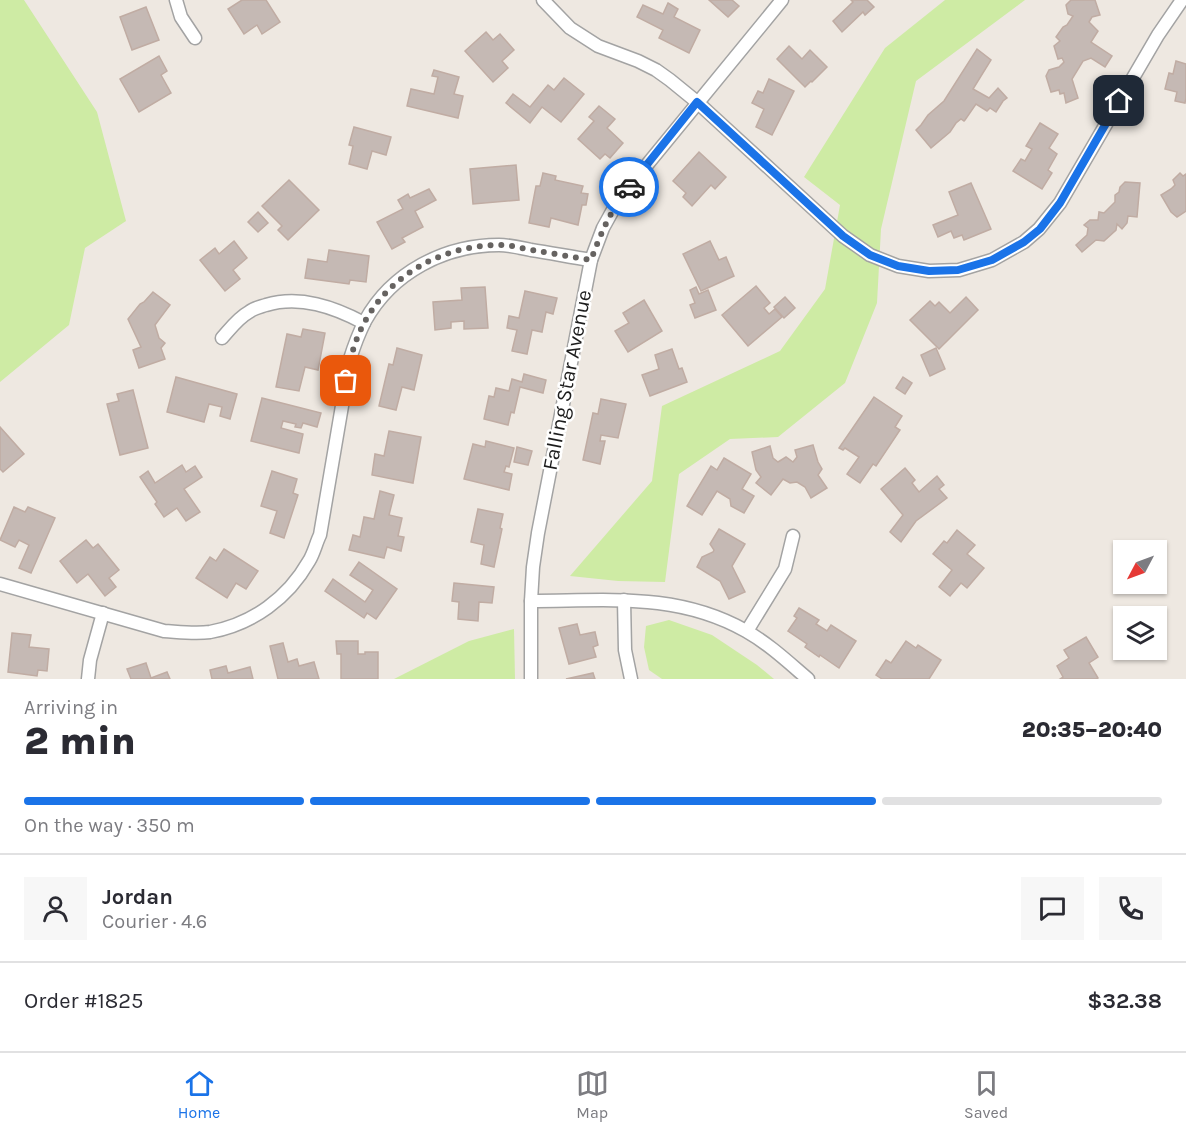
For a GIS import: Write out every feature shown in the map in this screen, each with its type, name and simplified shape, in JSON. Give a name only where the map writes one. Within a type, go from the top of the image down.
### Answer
[{"type":"street","points":[[176,0],[181,17],[195,38]]},
{"type":"street","points":[[543,0],[570,28],[598,46],[638,61],[657,70],[670,80],[843,236],[870,255],[898,266],[929,271],[958,270],[992,260],[1024,242],[1040,229],[1060,203],[1158,35],[1182,0]]},
{"type":"street","name":"Falling Star Avenue","points":[[531,679],[533,567],[591,260],[603,228],[619,199],[782,0]]},
{"type":"street","points":[[0,584],[164,631],[209,632],[232,626],[255,616],[291,588],[309,560],[320,535],[350,359],[364,324],[383,296],[405,275],[430,260],[455,250],[478,246],[502,245],[591,260]]},
{"type":"street","points":[[222,338],[238,320],[251,310],[278,302],[324,305],[346,313],[364,324]]},
{"type":"street","points":[[747,632],[785,569],[793,536]]},
{"type":"street","points":[[531,601],[624,600],[658,602],[686,607],[714,616],[747,632],[808,679]]},
{"type":"street","points":[[624,600],[625,650],[631,679]]},
{"type":"street","points":[[88,679],[90,660],[103,613]]},
{"type":"green space","points":[[0,0],[24,0],[97,112],[126,221],[85,248],[69,325],[0,382]]},
{"type":"green space","points":[[945,0],[1025,0],[916,81],[881,229],[877,303],[845,383],[778,437],[730,439],[679,474],[665,582],[618,581],[570,576],[652,481],[662,406],[780,351],[825,289],[840,205],[804,177],[885,48]]},
{"type":"green space","points":[[669,620],[712,635],[774,679],[662,679],[649,670],[644,647],[646,626]]},
{"type":"green space","points":[[514,629],[515,679],[394,679],[469,641]]},
{"type":"building","points":[[242,0],[266,0],[280,22],[262,34],[257,25],[244,34],[228,9]]},
{"type":"building","points":[[709,0],[732,0],[739,6],[728,17]]},
{"type":"building","points":[[851,0],[867,0],[874,7],[865,15],[863,12],[842,32],[833,21],[853,2]]},
{"type":"building","points":[[1071,0],[1095,0],[1100,15],[1092,17],[1089,22],[1098,31],[1091,42],[1112,56],[1105,67],[1091,58],[1083,61],[1072,79],[1078,98],[1066,103],[1064,93],[1060,94],[1059,90],[1051,92],[1046,76],[1049,70],[1059,67],[1064,62],[1062,58],[1058,59],[1054,46],[1060,41],[1056,37],[1073,16],[1068,14],[1066,5]]},
{"type":"building","points":[[668,3],[678,9],[674,17],[700,30],[689,53],[659,38],[663,30],[637,17],[643,5],[663,14]]},
{"type":"building","points":[[146,7],[159,40],[132,50],[120,17]]},
{"type":"building","points":[[486,32],[493,40],[500,34],[514,50],[502,61],[508,68],[493,82],[465,51]]},
{"type":"building","points":[[789,46],[802,59],[810,50],[827,67],[805,87],[777,59]]},
{"type":"building","points":[[977,49],[991,60],[973,89],[989,98],[998,88],[1007,98],[996,112],[990,108],[987,111],[976,104],[964,121],[961,119],[956,123],[950,132],[931,148],[916,130],[944,101]]},
{"type":"building","points":[[159,56],[167,71],[161,75],[171,93],[139,112],[120,79]]},
{"type":"building","points":[[1176,61],[1186,64],[1185,103],[1175,101],[1177,92],[1165,89],[1169,73],[1173,74]]},
{"type":"building","points":[[434,70],[459,77],[454,94],[463,96],[458,118],[407,106],[411,89],[434,94],[438,77],[432,76]]},
{"type":"building","points":[[564,78],[584,94],[561,122],[542,107],[530,123],[506,103],[513,94],[530,107],[548,85],[554,90]]},
{"type":"building","points":[[769,79],[794,91],[772,135],[756,127],[764,109],[752,103],[758,91],[763,93]]},
{"type":"building","points":[[599,106],[615,119],[607,128],[623,143],[610,158],[605,154],[600,159],[578,139],[594,121],[589,117]]},
{"type":"building","points":[[1040,123],[1058,134],[1049,148],[1057,154],[1048,170],[1052,173],[1042,189],[1013,171],[1021,159],[1025,161],[1032,149],[1026,146]]},
{"type":"building","points":[[354,127],[391,137],[386,155],[372,151],[367,169],[349,164],[353,146],[349,145]]},
{"type":"building","points":[[699,152],[726,177],[715,189],[711,185],[692,206],[683,197],[686,193],[673,181]]},
{"type":"building","points":[[516,165],[519,200],[473,204],[470,169]]},
{"type":"building","points":[[543,173],[556,176],[555,180],[583,186],[581,193],[588,194],[586,205],[582,205],[578,225],[551,218],[549,227],[529,223],[536,186],[540,186]]},
{"type":"building","points":[[1180,173],[1183,176],[1186,174],[1186,211],[1177,217],[1171,212],[1161,195],[1175,185],[1173,180]]},
{"type":"building","points":[[289,180],[319,210],[288,240],[278,230],[282,226],[262,206]]},
{"type":"building","points":[[1125,182],[1140,183],[1137,217],[1128,216],[1127,223],[1122,229],[1117,224],[1116,230],[1104,241],[1096,240],[1082,252],[1076,245],[1087,235],[1088,228],[1084,225],[1090,220],[1098,220],[1099,212],[1104,213],[1115,202],[1115,195]]},
{"type":"building","points":[[971,183],[991,229],[964,240],[962,235],[954,238],[951,231],[938,237],[933,225],[958,215],[949,192]]},
{"type":"building","points":[[429,189],[436,200],[415,211],[423,227],[402,238],[405,242],[392,249],[377,222],[403,209],[398,200],[408,194],[410,198]]},
{"type":"building","points":[[258,212],[268,223],[258,232],[248,222]]},
{"type":"building","points":[[234,241],[247,258],[233,270],[240,279],[225,291],[200,260],[215,248],[219,254]]},
{"type":"building","points":[[710,241],[719,260],[726,257],[734,276],[701,291],[683,254]]},
{"type":"building","points":[[329,250],[369,256],[366,282],[350,280],[349,284],[305,278],[308,259],[327,262]]},
{"type":"building","points":[[756,286],[770,303],[764,308],[769,314],[775,309],[782,317],[748,346],[722,315]]},
{"type":"building","points":[[485,287],[488,328],[464,329],[464,321],[451,322],[451,328],[435,330],[433,302],[462,300],[461,288]]},
{"type":"building","points":[[696,287],[699,294],[708,290],[716,310],[695,318],[690,305],[695,303],[690,290]]},
{"type":"building","points":[[525,291],[557,298],[553,314],[546,312],[542,332],[532,330],[527,354],[512,351],[517,330],[507,328],[509,316],[519,318]]},
{"type":"building","points":[[153,292],[170,305],[155,325],[159,338],[165,343],[161,348],[165,359],[139,368],[133,350],[141,347],[128,319]]},
{"type":"building","points":[[785,297],[795,308],[784,318],[774,307]]},
{"type":"building","points":[[966,297],[978,310],[939,349],[910,320],[930,301],[935,306],[939,302],[950,313]]},
{"type":"building","points":[[644,300],[662,331],[628,352],[615,331],[629,323],[623,313]]},
{"type":"building","points":[[303,329],[325,333],[318,370],[305,367],[299,391],[276,387],[287,334],[301,337]]},
{"type":"building","points":[[397,348],[422,355],[414,390],[402,387],[396,410],[379,406],[389,364],[393,365]]},
{"type":"building","points":[[936,348],[945,369],[930,376],[921,355]]},
{"type":"building","points":[[672,349],[679,369],[682,368],[687,382],[650,396],[642,375],[659,369],[655,355]]},
{"type":"building","points":[[524,374],[546,380],[543,393],[520,387],[514,413],[511,412],[508,425],[484,419],[489,396],[494,397],[496,388],[509,391],[512,379],[522,382]]},
{"type":"building","points":[[176,377],[237,394],[230,419],[220,416],[222,407],[209,404],[204,422],[167,412]]},
{"type":"building","points":[[903,377],[912,383],[905,394],[896,388]]},
{"type":"building","points":[[133,390],[148,448],[120,455],[107,404],[119,401],[117,394]]},
{"type":"building","points":[[874,397],[902,416],[895,427],[900,430],[876,466],[873,464],[860,483],[847,474],[859,457],[845,448],[843,450],[839,448]]},
{"type":"building","points":[[262,398],[321,413],[317,427],[303,423],[301,428],[295,427],[296,424],[283,421],[281,428],[303,434],[299,453],[251,441]]},
{"type":"building","points":[[601,399],[626,404],[618,438],[601,435],[600,441],[605,441],[600,464],[583,460],[593,413],[598,414]]},
{"type":"building","points":[[0,427],[24,454],[3,472],[0,469]]},
{"type":"building","points":[[389,431],[421,437],[413,483],[372,475],[375,454],[384,456]]},
{"type":"building","points":[[486,441],[514,448],[509,467],[506,466],[504,472],[512,474],[509,490],[464,479],[473,444],[485,447]]},
{"type":"building","points":[[813,445],[822,469],[818,475],[827,488],[811,498],[805,487],[797,482],[790,483],[783,479],[771,495],[756,483],[761,477],[756,470],[752,452],[770,446],[773,458],[778,462],[786,457],[793,462],[797,457],[795,450]]},
{"type":"building","points":[[517,447],[532,451],[528,465],[514,462]]},
{"type":"building","points":[[724,458],[751,474],[742,489],[754,496],[744,513],[731,506],[730,499],[717,491],[702,515],[687,506],[711,466],[717,470]]},
{"type":"building","points":[[182,465],[186,472],[195,466],[202,477],[184,489],[200,512],[186,521],[177,508],[164,517],[140,477],[148,471],[155,483]]},
{"type":"building","points":[[905,468],[915,480],[912,483],[919,492],[937,476],[944,485],[939,489],[947,498],[916,521],[901,542],[890,532],[903,515],[881,489]]},
{"type":"building","points":[[272,471],[297,479],[293,493],[298,495],[284,538],[270,533],[277,511],[261,506]]},
{"type":"building","points":[[380,491],[394,495],[389,515],[402,518],[398,536],[404,537],[401,551],[387,547],[384,558],[349,550],[353,535],[360,537],[364,517],[374,519]]},
{"type":"building","points":[[14,507],[25,512],[28,507],[55,518],[31,573],[19,568],[29,545],[19,540],[15,547],[0,540]]},
{"type":"building","points":[[478,509],[503,514],[494,567],[481,564],[484,545],[471,542]]},
{"type":"building","points":[[719,529],[745,544],[732,566],[745,592],[729,599],[720,581],[697,567],[702,557],[713,552],[710,544]]},
{"type":"building","points":[[957,530],[975,545],[967,554],[984,568],[967,588],[961,583],[950,596],[939,587],[952,570],[933,554],[944,541],[947,543]]},
{"type":"building","points":[[86,540],[93,548],[98,544],[119,570],[109,578],[116,587],[105,596],[88,574],[77,583],[60,561]]},
{"type":"building","points":[[224,549],[258,571],[246,589],[236,583],[227,598],[196,578],[210,557],[216,561]]},
{"type":"building","points":[[359,562],[397,589],[376,619],[367,613],[364,618],[325,591],[333,579],[365,602],[373,590],[350,575]]},
{"type":"building","points":[[454,583],[494,587],[492,603],[479,602],[478,621],[458,619],[459,602],[452,601]]},
{"type":"building","points":[[799,608],[819,620],[816,624],[827,631],[831,625],[856,641],[839,668],[805,647],[807,644],[788,631],[797,618],[794,616]]},
{"type":"building","points":[[577,624],[580,635],[595,632],[598,645],[593,647],[596,657],[569,664],[559,628]]},
{"type":"building","points":[[12,633],[31,635],[29,647],[49,649],[47,671],[38,670],[37,676],[8,672]]},
{"type":"building","points":[[1086,637],[1098,657],[1089,663],[1098,678],[1060,679],[1063,677],[1057,666],[1069,658],[1064,650]]},
{"type":"building","points":[[336,641],[358,641],[358,654],[378,652],[378,679],[341,679],[341,654],[337,654]]},
{"type":"building","points":[[906,641],[916,648],[918,645],[941,660],[929,679],[882,679],[876,675],[886,660],[891,663]]},
{"type":"building","points":[[283,643],[288,662],[297,659],[299,666],[314,662],[319,679],[278,679],[270,646]]},
{"type":"building","points":[[146,663],[151,678],[167,672],[170,679],[131,679],[127,669]]},
{"type":"building","points":[[226,666],[228,673],[250,667],[253,679],[212,679],[210,670]]},
{"type":"building","points":[[593,673],[595,679],[566,679]]},
{"type":"way so far","points":[[346,381],[356,340],[366,320],[383,296],[405,275],[430,260],[455,250],[478,246],[502,245],[591,260],[603,228],[619,199],[629,187]]},
{"type":"route","points":[[629,187],[697,102],[843,236],[870,255],[898,266],[929,271],[958,270],[992,260],[1024,242],[1040,229],[1060,203],[1119,101]]}]
